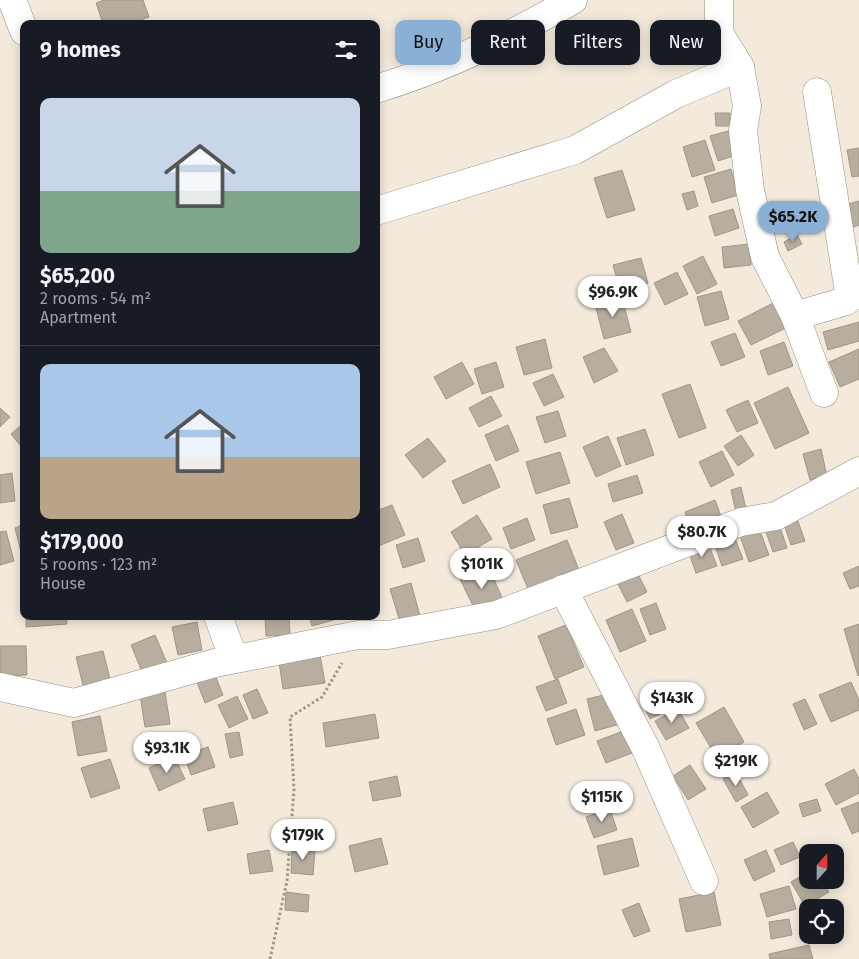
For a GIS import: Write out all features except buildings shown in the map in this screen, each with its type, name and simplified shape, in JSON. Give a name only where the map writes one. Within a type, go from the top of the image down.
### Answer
[{"type":"street","points":[[12,0],[20,21]]},
{"type":"street","points":[[380,88],[418,76],[524,29],[573,0]]},
{"type":"street","points":[[719,0],[719,33],[740,68],[747,106],[743,131],[750,190],[765,257],[795,316],[824,393]]},
{"type":"street","points":[[380,210],[575,150],[676,94],[740,68]]},
{"type":"street","points":[[795,316],[846,301],[850,298],[817,92]]},
{"type":"street","points":[[0,687],[74,703],[234,659],[358,635],[388,635],[496,614],[741,522],[776,516],[859,471]]},
{"type":"street","points":[[563,589],[646,749],[704,881]]},
{"type":"street","points":[[219,620],[234,659]]},
{"type":"path","points":[[270,959],[287,881],[294,789],[290,717],[322,697],[358,635]]}]
